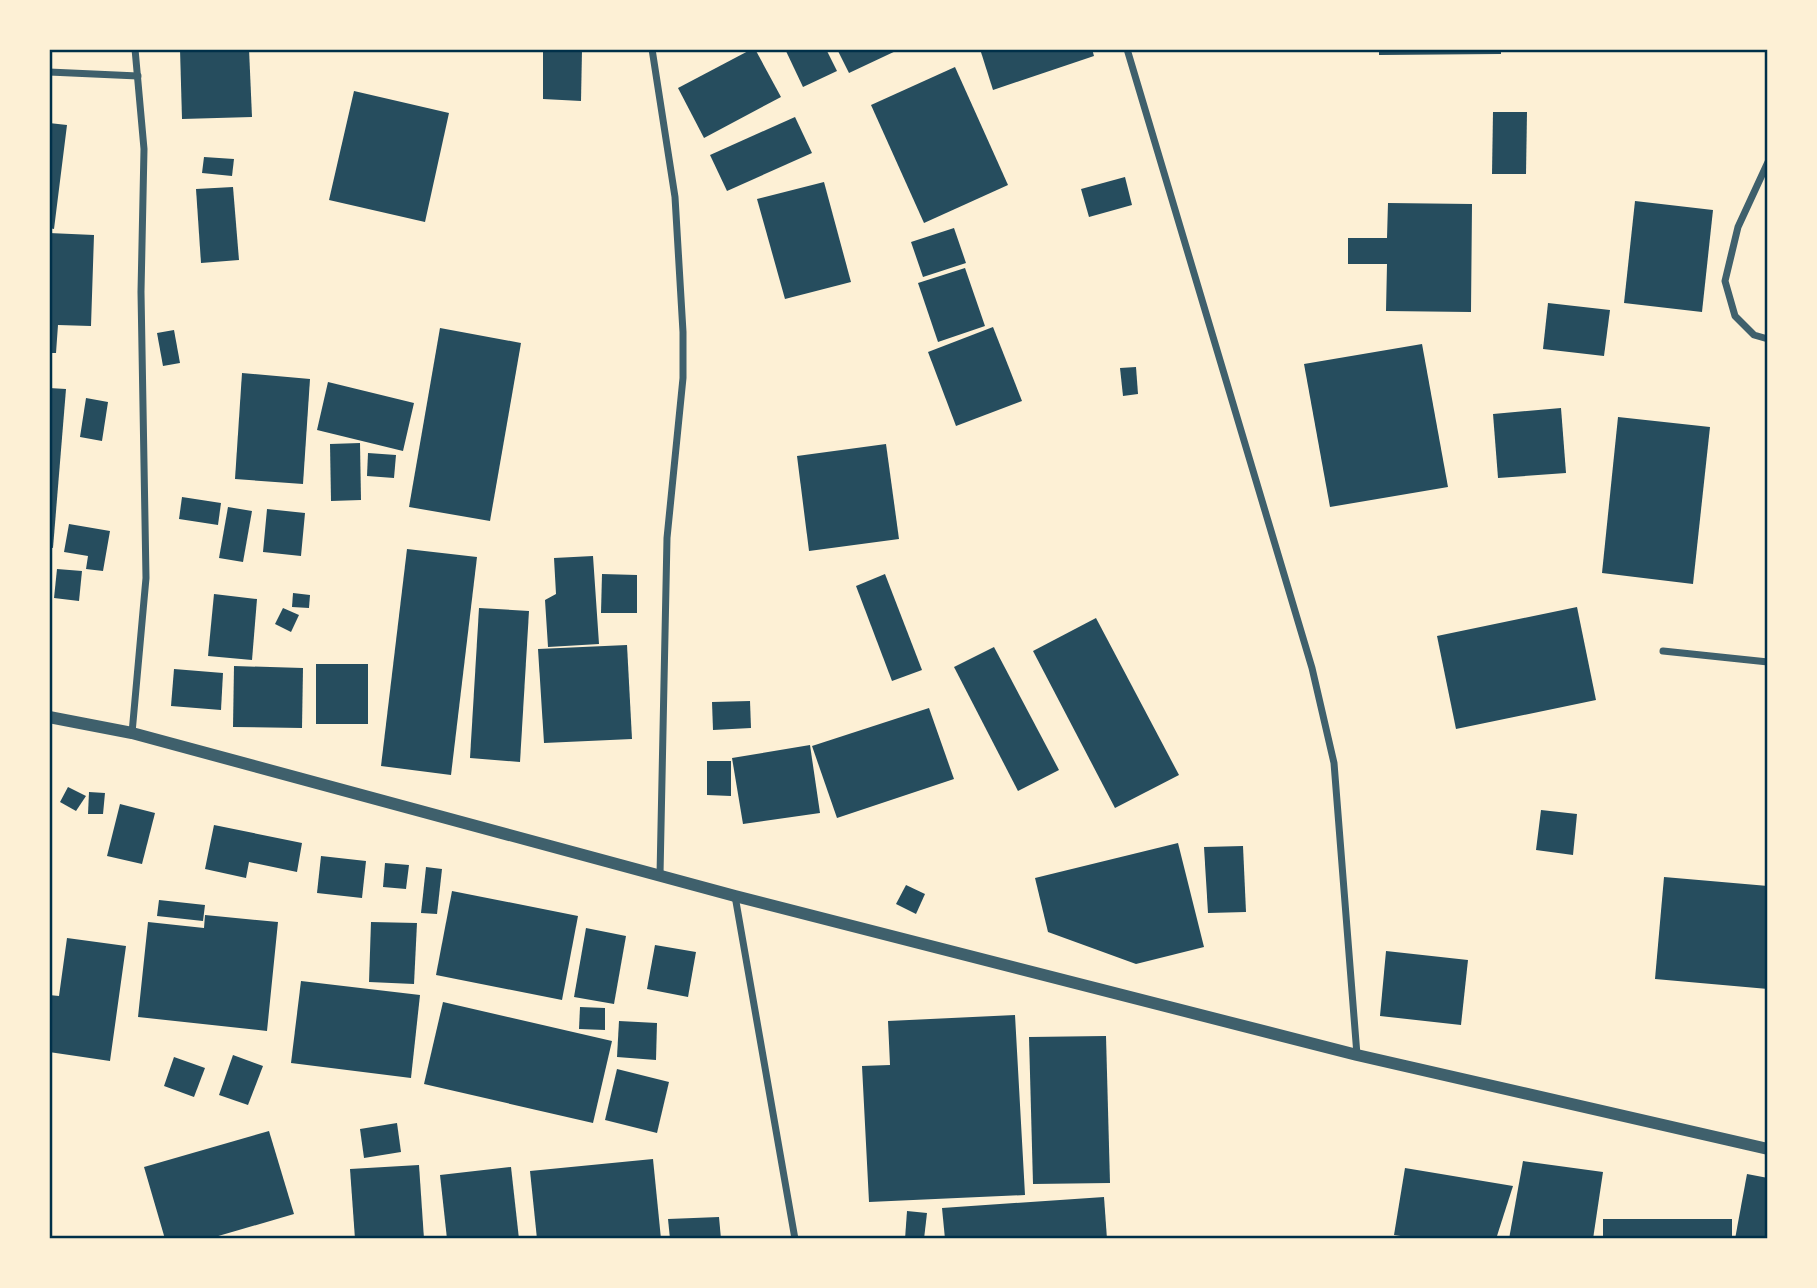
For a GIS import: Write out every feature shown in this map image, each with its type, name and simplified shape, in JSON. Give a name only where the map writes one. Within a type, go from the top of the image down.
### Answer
[{"type":"street","points":[[132,733],[146,578],[141,292],[144,149],[135,49]]},
{"type":"street","points":[[652,49],[675,197],[683,332],[683,378],[667,538],[660,876]]},
{"type":"street","points":[[1127,49],[1312,668],[1335,763],[1357,1055]]},
{"type":"street","points":[[49,72],[138,76]]},
{"type":"street","points":[[1768,162],[1738,227],[1725,281],[1735,316],[1754,335],[1768,339]]},
{"type":"street","points":[[1663,652],[1768,662]]},
{"type":"street","points":[[49,717],[132,733],[735,896],[1357,1055],[1768,1149]]},
{"type":"street","points":[[735,896],[795,1239]]},
{"type":"building","points":[[180,49],[249,49],[252,117],[182,119]]},
{"type":"building","points":[[543,49],[582,50],[581,101],[543,99]]},
{"type":"building","points":[[755,49],[781,97],[704,138],[678,88]]},
{"type":"building","points":[[785,49],[826,49],[837,71],[803,87]]},
{"type":"building","points":[[837,49],[900,49],[849,73]]},
{"type":"building","points":[[980,49],[1092,49],[1094,56],[993,90]]},
{"type":"building","points":[[1379,49],[1501,49],[1501,54],[1379,55]]},
{"type":"building","points":[[955,67],[1008,185],[924,223],[871,105]]},
{"type":"building","points":[[354,91],[449,113],[425,222],[329,200]]},
{"type":"building","points":[[1493,112],[1527,112],[1526,174],[1492,174]]},
{"type":"building","points":[[795,117],[812,153],[727,191],[710,155]]},
{"type":"building","points":[[49,123],[67,125],[54,229],[49,228]]},
{"type":"building","points":[[204,157],[234,159],[232,176],[202,173]]},
{"type":"building","points":[[1125,177],[1132,205],[1089,217],[1081,189]]},
{"type":"building","points":[[824,182],[851,282],[785,299],[757,199]]},
{"type":"building","points":[[233,187],[239,260],[201,263],[196,189]]},
{"type":"building","points":[[1635,201],[1713,210],[1702,312],[1624,303]]},
{"type":"building","points":[[1388,203],[1472,204],[1471,312],[1386,311],[1387,264],[1348,264],[1348,238],[1387,238]]},
{"type":"building","points":[[954,228],[966,263],[923,277],[911,242]]},
{"type":"building","points":[[49,233],[94,235],[91,326],[58,325],[56,353],[49,353]]},
{"type":"building","points":[[965,268],[985,326],[938,342],[918,283]]},
{"type":"building","points":[[1548,303],[1610,310],[1604,356],[1543,349]]},
{"type":"building","points":[[993,327],[1022,401],[956,426],[928,352]]},
{"type":"building","points":[[440,328],[521,343],[490,521],[409,507]]},
{"type":"building","points":[[174,330],[180,363],[163,366],[157,333]]},
{"type":"building","points":[[1422,344],[1448,487],[1330,507],[1304,364]]},
{"type":"building","points":[[1136,367],[1138,394],[1123,396],[1120,368]]},
{"type":"building","points":[[242,373],[310,379],[303,484],[235,479]]},
{"type":"building","points":[[328,382],[414,403],[403,451],[317,430]]},
{"type":"building","points":[[49,388],[66,389],[53,548],[49,547]]},
{"type":"building","points":[[86,398],[108,402],[102,441],[80,437]]},
{"type":"building","points":[[1561,408],[1566,473],[1498,478],[1493,414]]},
{"type":"building","points":[[1618,417],[1710,427],[1693,584],[1602,573]]},
{"type":"building","points":[[360,443],[361,500],[331,501],[330,444]]},
{"type":"building","points":[[886,444],[899,539],[809,551],[797,456]]},
{"type":"building","points":[[368,453],[396,455],[394,478],[367,476]]},
{"type":"building","points":[[182,497],[221,503],[218,525],[179,519]]},
{"type":"building","points":[[228,507],[252,511],[243,562],[219,558]]},
{"type":"building","points":[[267,509],[305,513],[301,556],[263,552]]},
{"type":"building","points":[[69,524],[110,531],[103,571],[86,569],[88,556],[64,552]]},
{"type":"building","points":[[407,549],[477,557],[451,775],[381,766]]},
{"type":"building","points":[[593,556],[599,644],[548,647],[545,600],[556,594],[554,558]]},
{"type":"building","points":[[57,569],[82,571],[79,601],[54,598]]},
{"type":"building","points":[[602,574],[637,575],[637,613],[601,613]]},
{"type":"building","points":[[885,574],[922,670],[892,681],[856,586]]},
{"type":"building","points":[[293,593],[310,595],[309,608],[292,607]]},
{"type":"building","points":[[214,594],[257,599],[252,660],[208,656]]},
{"type":"building","points":[[1577,607],[1596,700],[1456,729],[1437,636]]},
{"type":"building","points":[[283,608],[299,615],[291,632],[275,624]]},
{"type":"building","points":[[479,608],[529,611],[520,762],[470,758]]},
{"type":"building","points":[[1096,618],[1179,775],[1115,808],[1033,651]]},
{"type":"building","points":[[627,645],[632,739],[544,743],[538,649]]},
{"type":"building","points":[[994,647],[1059,770],[1018,791],[954,667]]},
{"type":"building","points":[[316,664],[368,664],[368,724],[316,724]]},
{"type":"building","points":[[234,666],[303,668],[302,728],[233,727]]},
{"type":"building","points":[[174,669],[223,673],[221,710],[171,706]]},
{"type":"building","points":[[750,701],[751,728],[713,730],[712,702]]},
{"type":"building","points":[[929,708],[954,779],[837,818],[812,746]]},
{"type":"building","points":[[810,745],[820,813],[743,824],[732,758]]},
{"type":"building","points":[[707,761],[731,761],[731,796],[707,795]]},
{"type":"building","points":[[68,787],[86,796],[76,811],[60,802]]},
{"type":"building","points":[[89,792],[105,793],[103,814],[88,814]]},
{"type":"building","points":[[120,804],[155,813],[142,864],[107,856]]},
{"type":"building","points":[[1541,810],[1577,814],[1573,855],[1536,850]]},
{"type":"building","points":[[214,825],[302,843],[297,872],[249,862],[246,878],[205,869]]},
{"type":"building","points":[[1178,843],[1204,947],[1136,964],[1048,932],[1035,878]]},
{"type":"building","points":[[1243,846],[1246,912],[1208,913],[1204,847]]},
{"type":"building","points":[[321,856],[366,861],[362,898],[317,893]]},
{"type":"building","points":[[385,863],[409,865],[406,889],[383,887]]},
{"type":"building","points":[[426,867],[442,869],[437,914],[421,913]]},
{"type":"building","points":[[1664,877],[1768,886],[1768,989],[1655,979]]},
{"type":"building","points":[[906,885],[925,894],[916,914],[896,904]]},
{"type":"building","points":[[452,891],[578,916],[562,1000],[436,975]]},
{"type":"building","points":[[159,900],[205,905],[203,921],[157,916]]},
{"type":"building","points":[[205,915],[278,922],[267,1031],[138,1017],[148,922],[204,928]]},
{"type":"building","points":[[371,922],[417,923],[414,984],[369,982]]},
{"type":"building","points":[[586,928],[626,936],[614,1004],[574,997]]},
{"type":"building","points":[[67,938],[126,946],[110,1061],[49,1052],[49,995],[59,996]]},
{"type":"building","points":[[655,945],[696,952],[688,997],[647,989]]},
{"type":"building","points":[[1386,951],[1468,960],[1461,1025],[1380,1016]]},
{"type":"building","points":[[301,981],[420,995],[411,1078],[291,1063]]},
{"type":"building","points":[[443,1002],[612,1041],[593,1123],[424,1084]]},
{"type":"building","points":[[580,1007],[605,1008],[605,1030],[579,1029]]},
{"type":"building","points":[[1015,1015],[1025,1195],[869,1202],[862,1066],[890,1065],[888,1021]]},
{"type":"building","points":[[619,1021],[657,1023],[656,1060],[617,1057]]},
{"type":"building","points":[[1106,1036],[1110,1183],[1033,1184],[1029,1037]]},
{"type":"building","points":[[233,1055],[263,1066],[248,1105],[219,1095]]},
{"type":"building","points":[[174,1057],[205,1068],[194,1097],[164,1086]]},
{"type":"building","points":[[617,1069],[669,1082],[657,1133],[605,1120]]},
{"type":"building","points":[[397,1123],[401,1152],[364,1158],[360,1129]]},
{"type":"building","points":[[269,1131],[294,1214],[208,1239],[165,1239],[144,1167]]},
{"type":"building","points":[[653,1159],[661,1239],[537,1239],[530,1171]]},
{"type":"building","points":[[1523,1161],[1603,1172],[1593,1239],[1509,1239]]},
{"type":"building","points":[[419,1165],[424,1239],[355,1239],[350,1169]]},
{"type":"building","points":[[511,1167],[519,1239],[447,1239],[440,1175]]},
{"type":"building","points":[[1405,1168],[1513,1186],[1496,1239],[1420,1239],[1394,1235]]},
{"type":"building","points":[[1747,1174],[1768,1178],[1768,1239],[1735,1239]]},
{"type":"building","points":[[1104,1197],[1107,1239],[945,1239],[942,1208]]},
{"type":"building","points":[[907,1211],[927,1213],[924,1239],[905,1239]]},
{"type":"building","points":[[719,1217],[721,1239],[670,1239],[668,1219]]},
{"type":"building","points":[[1603,1219],[1732,1219],[1732,1239],[1603,1239]]}]
